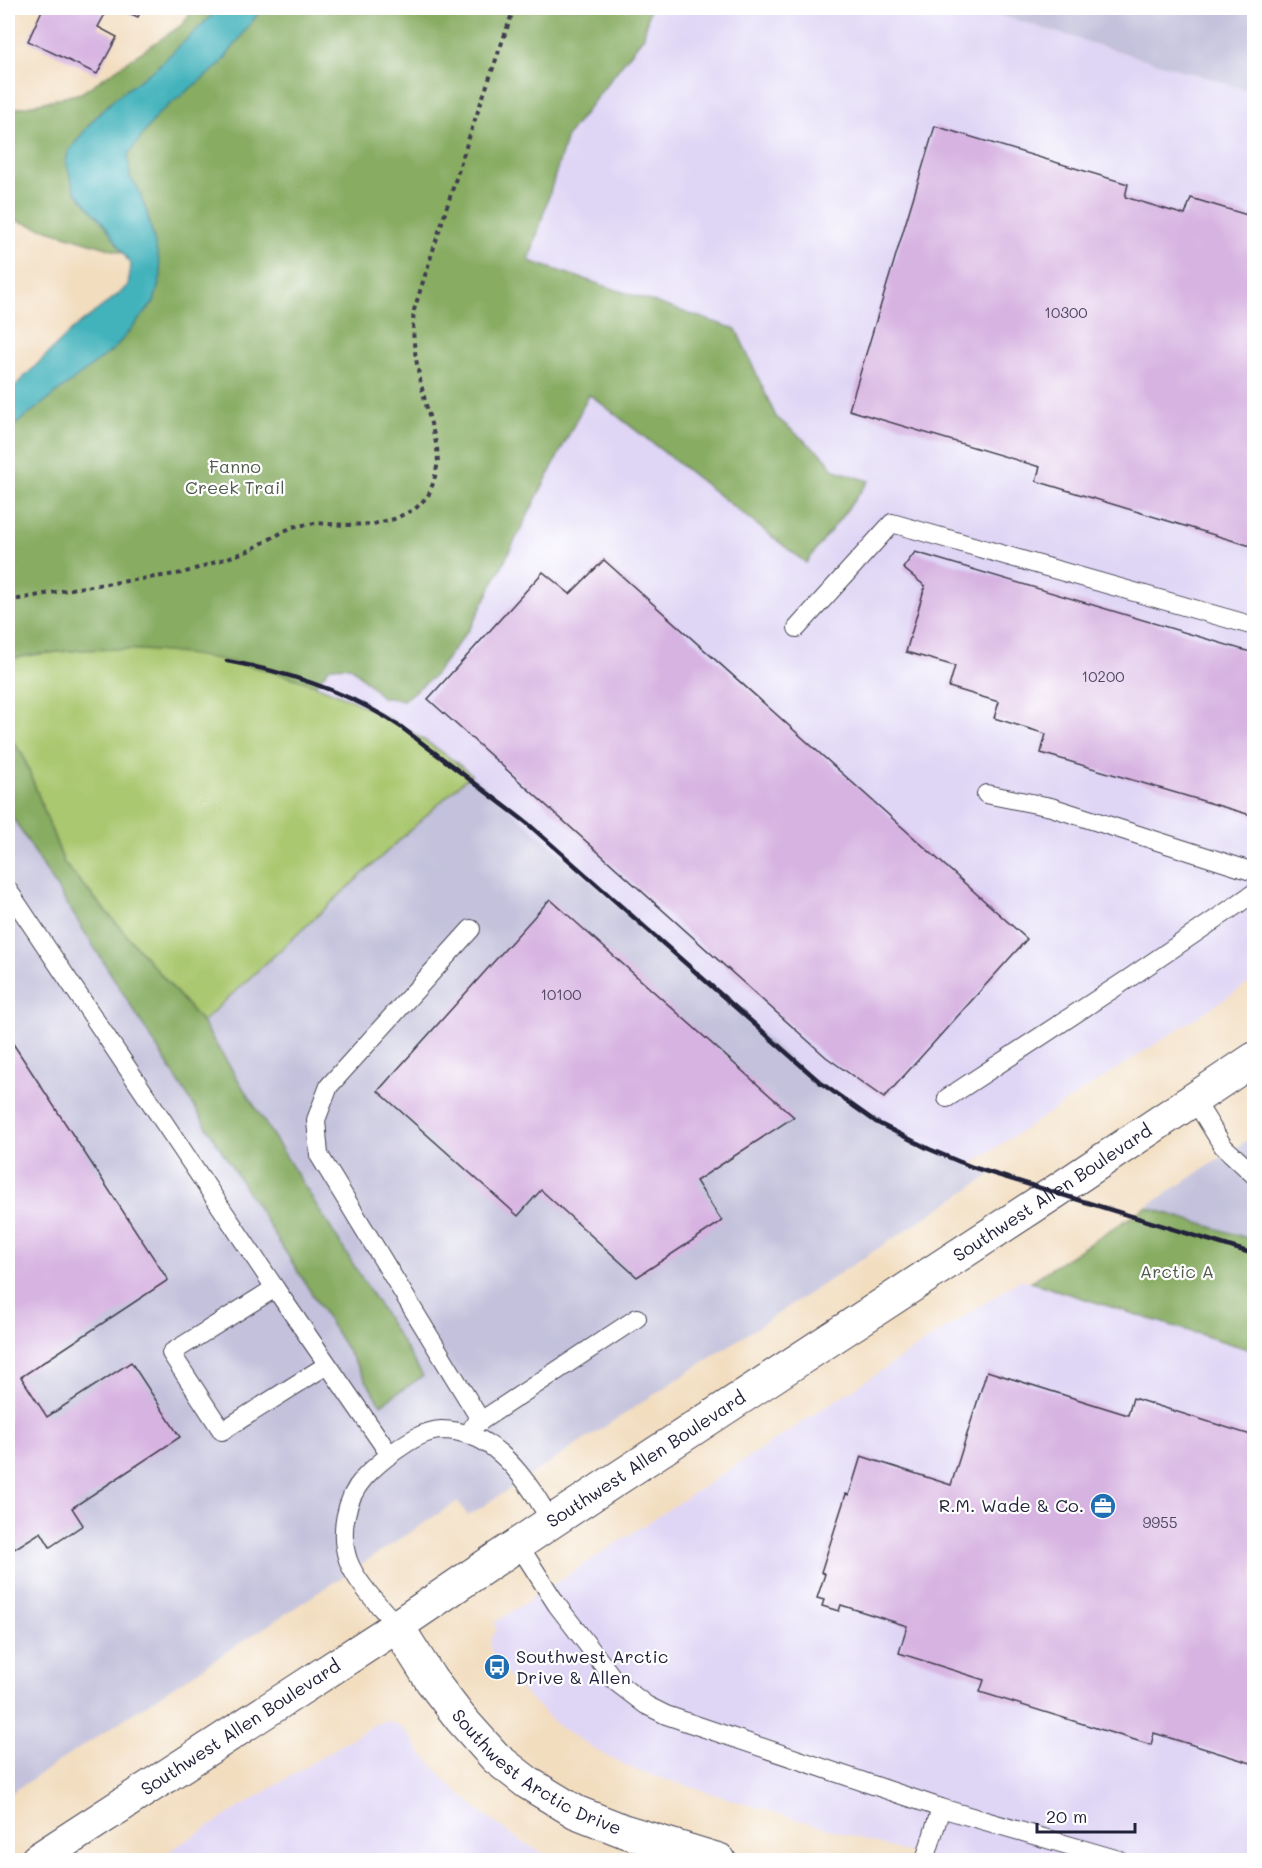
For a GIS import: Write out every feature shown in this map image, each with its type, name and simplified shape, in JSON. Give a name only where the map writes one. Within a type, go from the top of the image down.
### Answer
[{"type":"main road","name":"Southwest Allen Boulevard","points":[[37,1860],[1046,1199],[1254,1059]]},
{"type":"main road","name":"Southwest Arctic Drive","points":[[397,1626],[431,1680],[462,1719],[496,1758],[528,1783],[576,1812],[624,1831],[719,1860]]},
{"type":"lane","points":[[797,628],[892,523],[1254,626]]},
{"type":"lane","points":[[986,794],[1051,807],[1254,872]]},
{"type":"lane","points":[[8,890],[390,1455]]},
{"type":"lane","points":[[946,1098],[1254,893]]},
{"type":"lane","points":[[471,929],[329,1086],[316,1120],[319,1155],[482,1420]]},
{"type":"lane","points":[[1194,1099],[1222,1146],[1254,1175]]},
{"type":"lane","points":[[275,1288],[171,1353],[222,1431],[327,1365]]},
{"type":"lane","points":[[462,1433],[637,1318]]},
{"type":"lane","points":[[397,1626],[359,1580],[348,1562],[344,1544],[344,1522],[351,1500],[363,1479],[409,1441],[439,1430],[475,1437],[509,1462],[536,1494],[551,1522]]},
{"type":"lane","points":[[518,1545],[557,1605],[616,1682],[646,1705],[666,1715],[941,1808],[1119,1860]]},
{"type":"lane","points":[[925,1860],[941,1808]]},
{"type":"path","points":[[8,601],[77,588],[183,573],[248,551],[292,526],[373,524],[394,519],[415,509],[428,496],[438,462],[437,447],[414,346],[412,328],[414,310],[472,128],[514,8]]},
{"type":"shaded area","points":[[650,8],[976,8],[1254,92],[1254,980],[969,1165],[926,1148],[891,1130],[835,1095],[795,1064],[467,771],[435,747],[388,718],[315,685],[554,385],[827,459],[776,417],[736,329],[529,262],[567,136],[644,36]]},
{"type":"shaded area","points":[[976,8],[1254,8],[1254,92]]},
{"type":"shaded area","points":[[471,774],[807,1074],[835,1095],[891,1130],[926,1148],[992,1174],[468,1516],[458,1501],[8,1795],[8,810],[381,1404],[423,1376],[202,1022]]},
{"type":"shaded area","points":[[1254,1136],[1254,1240],[1146,1207]]},
{"type":"shaded area","points":[[1022,1279],[1254,1351],[1254,1860],[931,1860],[638,1771],[606,1756],[558,1726],[511,1680],[492,1653],[491,1638],[497,1630],[494,1623]]},
{"type":"shaded area","points":[[387,1721],[406,1731],[449,1784],[488,1818],[524,1843],[556,1860],[155,1860],[375,1724]]},
{"type":"green space","name":"Fanno Creek Trail","points":[[194,8],[647,8],[649,11],[644,36],[567,136],[529,261],[736,329],[776,417],[827,459],[832,469],[869,481],[806,563],[589,395],[472,625],[433,677],[403,700],[382,697],[350,666],[330,667],[315,685],[239,663],[163,651],[86,650],[8,659],[8,405],[118,330],[140,258],[8,218],[8,114],[11,110],[81,93],[183,24]]},
{"type":"green space","points":[[93,649],[156,650],[194,654],[269,669],[341,695],[375,712],[409,730],[471,774],[202,1022],[64,863],[23,755],[8,735],[8,659]]},
{"type":"green space","points":[[8,735],[23,755],[64,863],[202,1022],[423,1376],[381,1404],[8,810]]},
{"type":"green space","name":"Arctic A","points":[[1146,1207],[1254,1240],[1254,1351],[1030,1282]]},
{"type":"water","points":[[220,8],[262,8],[220,65],[159,113],[128,155],[130,178],[137,186],[148,216],[160,265],[161,276],[154,302],[114,349],[8,430],[8,393],[72,330],[128,285],[131,265],[105,225],[75,191],[66,162],[68,152],[93,120],[114,99],[156,68]]},
{"type":"building","points":[[43,8],[94,8],[105,14],[98,27],[117,37],[97,74],[28,41]]},
{"type":"building","points":[[117,8],[142,8],[138,17]]},
{"type":"building","points":[[935,126],[1128,184],[1125,197],[1185,215],[1191,198],[1254,217],[1254,547],[1036,481],[1040,467],[849,410]]},
{"type":"building","points":[[8,290],[15,294],[8,311]]},
{"type":"building","points":[[915,552],[1254,653],[1254,816],[1041,753],[1046,734],[994,718],[999,702],[949,687],[955,666],[906,652],[925,586],[903,568]]},
{"type":"building","points":[[604,560],[1027,939],[884,1098],[826,1057],[428,699],[543,572],[570,594]]},
{"type":"building","points":[[550,899],[794,1117],[696,1181],[722,1221],[637,1277],[541,1190],[518,1216],[378,1091]]},
{"type":"building","points":[[8,1036],[168,1280],[21,1377],[47,1417],[131,1362],[180,1437],[72,1508],[83,1525],[50,1547],[41,1532],[8,1553]]},
{"type":"building","points":[[987,1371],[1128,1415],[1133,1398],[1254,1436],[1254,1764],[1154,1733],[1151,1745],[980,1692],[984,1680],[899,1653],[907,1626],[841,1605],[839,1611],[822,1606],[824,1600],[817,1598],[825,1574],[821,1572],[861,1456],[951,1485]]},
{"type":"railway","points":[[227,661],[295,677],[317,685],[361,703],[401,727],[527,823],[821,1083],[876,1122],[929,1149],[972,1167],[1254,1254]]},
{"type":"place","name":"R.M. Wade & Co.","points":[[1103,1506]]},
{"type":"place","name":"Southwest Arctic Drive & Allen","points":[[497,1667]]}]
